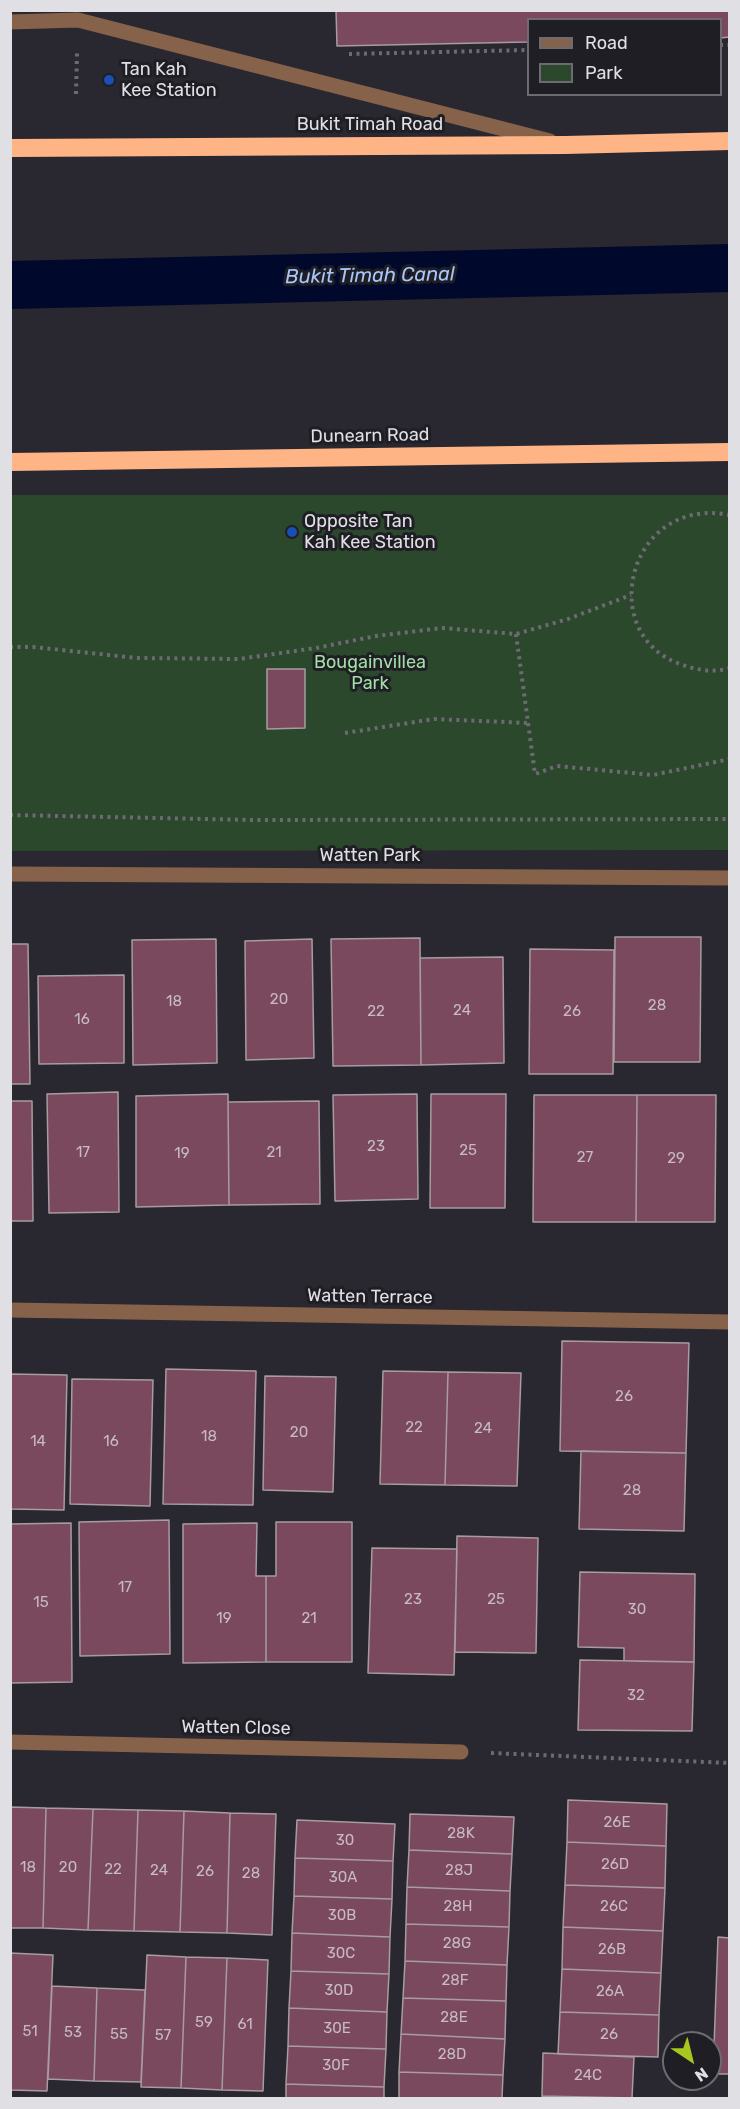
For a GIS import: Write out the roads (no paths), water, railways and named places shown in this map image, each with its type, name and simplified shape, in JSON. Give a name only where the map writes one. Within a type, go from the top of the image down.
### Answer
[{"type":"highway","name":"Bukit Timah Road","points":[[10,148],[565,145],[729,141]]},
{"type":"highway","name":"Dunearn Road","points":[[10,462],[729,452]]},
{"type":"street","points":[[10,22],[78,20],[565,145]]},
{"type":"street","name":"Watten Park","points":[[10,874],[729,878]]},
{"type":"street","name":"Watten Terrace","points":[[10,1310],[729,1322]]},
{"type":"street","name":"Watten Close","points":[[10,1742],[461,1752]]},
{"type":"waterway","name":"Bukit Timah Canal","points":[[10,285],[730,268]]},
{"type":"place","name":"Tan Kah Kee Station","points":[[109,80]]},
{"type":"place","name":"Opposite Tan Kah Kee Station","points":[[292,532]]},
{"type":"park label","name":"Bougainvillea Park","points":[[370,673]]}]
